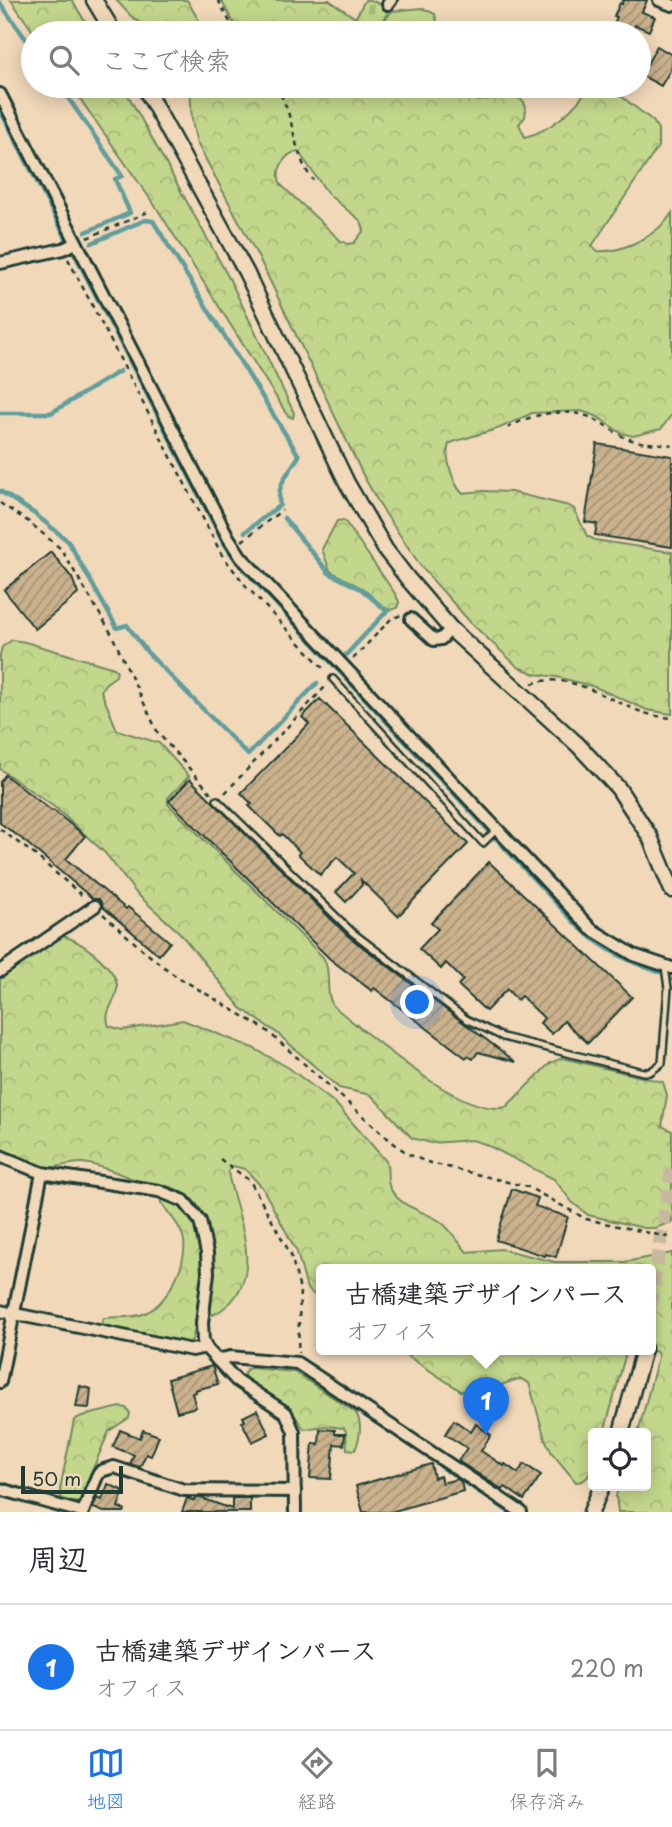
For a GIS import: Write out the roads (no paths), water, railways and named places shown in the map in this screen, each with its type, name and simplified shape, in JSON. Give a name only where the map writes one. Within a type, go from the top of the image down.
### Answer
[{"type":"street","points":[[94,0],[107,21]]},
{"type":"street","points":[[0,94],[234,547],[257,576],[495,831],[591,929],[634,956],[669,967]]},
{"type":"street","points":[[151,98],[246,272],[365,516],[408,579],[451,629],[578,745],[618,788],[650,837],[672,890]]},
{"type":"street","points":[[0,263],[63,249],[76,243]]},
{"type":"street","points":[[411,619],[434,640],[441,639],[451,629]]},
{"type":"street","points":[[0,971],[95,906]]},
{"type":"street","points":[[0,1156],[42,1173],[172,1194],[193,1210],[200,1221],[207,1254],[208,1273],[201,1332],[206,1347],[241,1385],[278,1406],[292,1422],[295,1512]]},
{"type":"street","points":[[0,1382],[42,1173]]},
{"type":"street","points":[[0,1311],[192,1350],[206,1347]]},
{"type":"street","points":[[622,1428],[642,1355]]},
{"type":"street","points":[[217,1360],[230,1357],[297,1363],[521,1512]]},
{"type":"street","points":[[0,1489],[82,1512],[97,1476],[101,1471],[114,1467],[184,1490],[295,1491]]},
{"type":"street","points":[[591,1512],[600,1491]]},
{"type":"lane","points":[[333,679],[483,843],[495,831]]},
{"type":"lane","points":[[217,800],[352,932],[466,1020],[490,1033],[650,1072],[662,1063],[669,967]]},
{"type":"waterway","points":[[0,3],[21,32]]},
{"type":"waterway","points":[[68,98],[122,176],[115,179],[130,213],[86,232]]},
{"type":"waterway","points":[[0,110],[68,242]]},
{"type":"waterway","points":[[92,243],[145,220],[153,221],[299,456],[281,485],[280,505],[245,532]]},
{"type":"waterway","points":[[72,249],[222,540],[236,561],[576,924],[614,953],[659,972]]},
{"type":"waterway","points":[[0,413],[51,413],[120,371]]},
{"type":"waterway","points":[[0,491],[35,514],[68,541],[117,628],[127,625],[147,652],[248,755],[317,683]]},
{"type":"waterway","points":[[284,518],[329,573],[361,589],[387,611],[343,658]]},
{"type":"waterway","points":[[439,1465],[447,1471]]},
{"type":"waterway","points":[[455,1476],[468,1485]]},
{"type":"waterway","points":[[473,1488],[509,1512]]},
{"type":"tunnel","points":[[656,1269],[672,1168]]},
{"type":"place","name":"古橋建築デザインパース","points":[[486,1435]]}]
